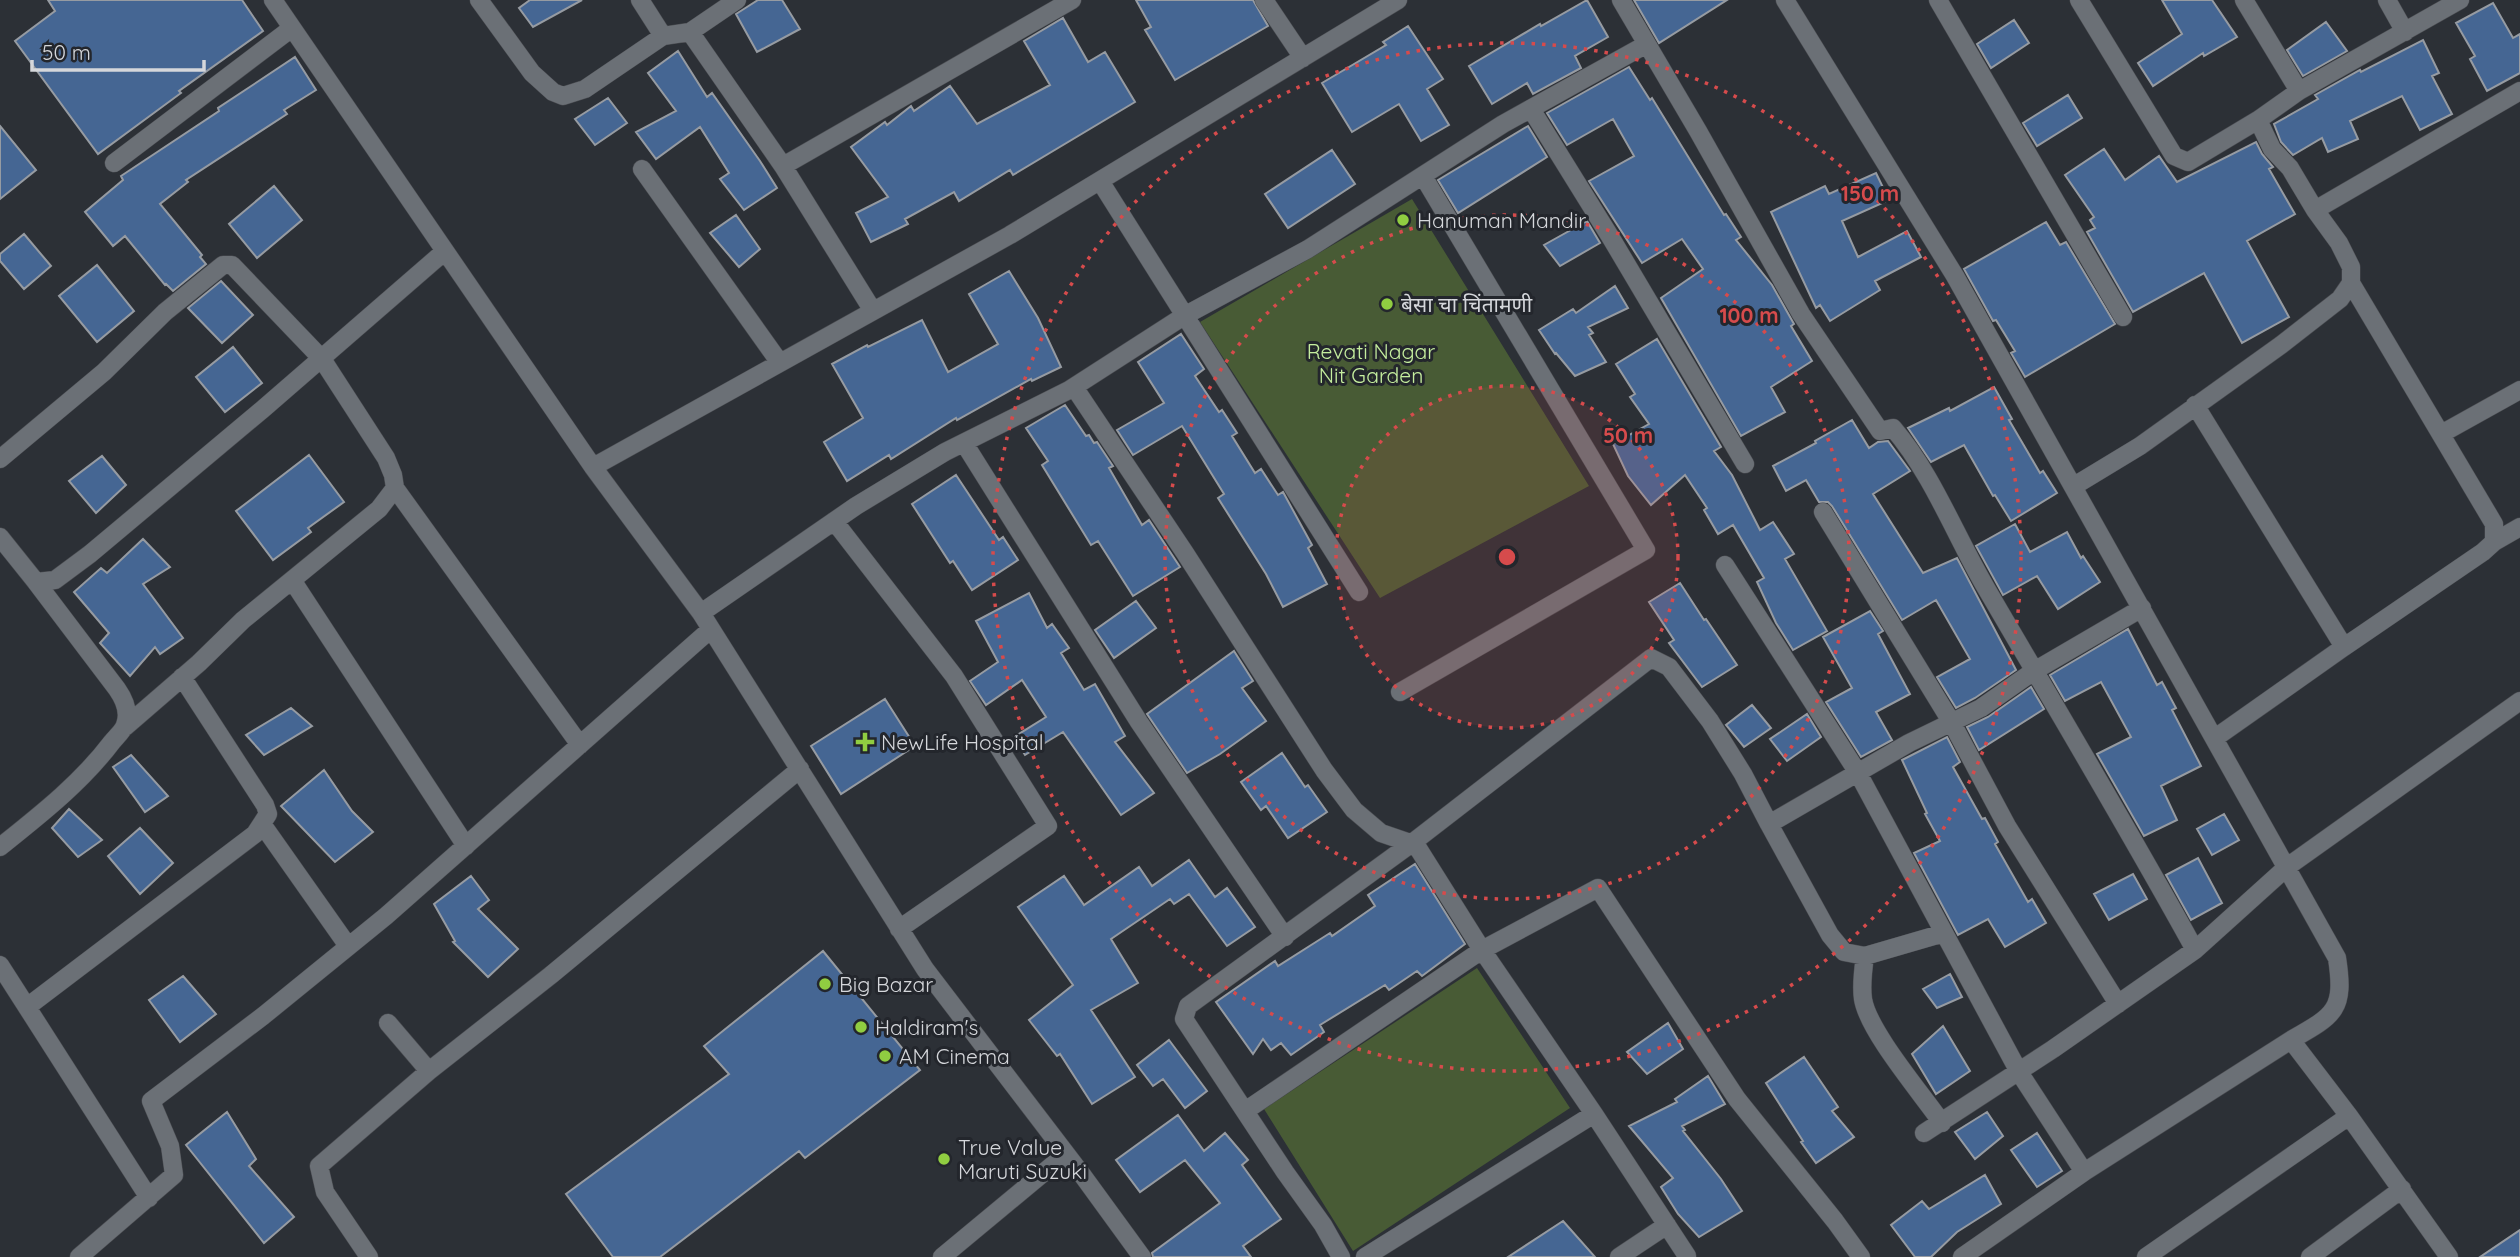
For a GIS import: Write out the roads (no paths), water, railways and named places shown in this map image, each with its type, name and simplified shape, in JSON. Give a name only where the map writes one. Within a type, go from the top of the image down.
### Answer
[{"type":"street","points":[[479,0],[532,73],[553,92],[563,96],[585,89],[663,36],[690,32],[737,0]]},
{"type":"street","points":[[640,0],[663,36]]},
{"type":"street","points":[[783,166],[1072,0]]},
{"type":"street","points":[[1264,0],[1303,58]]},
{"type":"street","points":[[593,467],[1010,235],[1398,0]]},
{"type":"street","points":[[1621,0],[1801,314],[1880,430],[1893,428],[1921,466],[1978,574],[2098,776],[2195,950]]},
{"type":"street","points":[[1785,0],[1955,276],[2074,486],[2337,958],[2342,988],[2336,1008],[2311,1029],[2084,1172],[1962,1257]]},
{"type":"street","points":[[1938,0],[2123,317]]},
{"type":"street","points":[[2079,0],[2174,156],[2188,162],[2258,120],[2299,91],[2460,0]]},
{"type":"street","points":[[2244,0],[2299,91]]},
{"type":"street","points":[[2387,0],[2405,32]]},
{"type":"street","points":[[275,1],[593,467],[701,613],[925,969],[1142,1257]]},
{"type":"street","points":[[114,163],[292,28]]},
{"type":"street","points":[[690,32],[783,166],[873,311]]},
{"type":"street","points":[[701,613],[834,521],[964,443],[1074,387],[1184,316],[1308,248],[1531,109],[1647,44]]},
{"type":"street","points":[[2315,210],[2520,91]]},
{"type":"street","points":[[1531,109],[1745,464]]},
{"type":"street","points":[[2258,120],[2272,149],[2290,168],[2345,255],[2351,267],[2351,283],[2494,524],[2494,542]]},
{"type":"street","points":[[642,169],[780,363]]},
{"type":"street","points":[[1400,692],[1646,550],[1423,176]]},
{"type":"street","points":[[1100,181],[1359,592]]},
{"type":"street","points":[[36,582],[55,580],[90,554],[322,359],[445,251]]},
{"type":"street","points":[[0,459],[104,372],[165,312],[223,265],[232,265],[322,359],[386,458],[395,488],[580,745]]},
{"type":"street","points":[[2074,486],[2140,446],[2281,345],[2340,299],[2351,283]]},
{"type":"street","points":[[1074,387],[1325,770],[1354,810],[1381,833],[1416,845],[1482,950],[1687,1256]]},
{"type":"street","points":[[2441,434],[2520,390]]},
{"type":"street","points":[[2195,405],[2344,647]]},
{"type":"street","points":[[964,443],[1139,722],[1285,937]]},
{"type":"street","points":[[0,847],[68,790],[101,758],[125,727],[243,620],[379,509],[395,488]]},
{"type":"street","points":[[1823,512],[1952,723],[2007,826],[2118,1004]]},
{"type":"street","points":[[834,521],[954,676],[1048,826],[899,929]]},
{"type":"street","points":[[2215,738],[2494,542],[2520,527]]},
{"type":"street","points":[[0,537],[122,696],[127,715],[125,727]]},
{"type":"street","points":[[1725,565],[1858,773],[2018,1072],[2084,1172]]},
{"type":"street","points":[[292,580],[466,846]]},
{"type":"street","points":[[1769,824],[1858,773],[1982,708],[2034,671],[2142,608]]},
{"type":"street","points":[[79,1257],[174,1175],[170,1146],[150,1101],[263,1016],[386,916],[711,629]]},
{"type":"street","points":[[1341,1257],[1324,1225],[1284,1172],[1184,1020],[1188,1006],[1412,843],[1651,658],[1670,667],[1710,721],[1743,774],[1830,935],[1844,953],[1865,956],[1944,933]]},
{"type":"street","points":[[27,1007],[254,834],[268,814],[265,805],[182,677]]},
{"type":"street","points":[[1924,1133],[2195,950],[2287,867],[2520,701]]},
{"type":"street","points":[[369,1257],[325,1192],[318,1166],[429,1071],[551,975],[800,769]]},
{"type":"street","points":[[262,824],[348,946]]},
{"type":"street","points":[[1245,1111],[1482,950],[1598,888],[1737,1099],[1861,1257]]},
{"type":"street","points":[[1865,956],[1862,983],[1864,1002],[1874,1027],[1942,1123]]},
{"type":"street","points":[[0,965],[149,1198]]},
{"type":"street","points":[[388,1023],[429,1071]]},
{"type":"street","points":[[2291,1040],[2349,1116],[2449,1257]]},
{"type":"street","points":[[1365,1257],[1594,1114]]},
{"type":"street","points":[[2146,1257],[2349,1116]]},
{"type":"street","points":[[942,1257],[1066,1154]]},
{"type":"street","points":[[2309,1257],[2402,1189]]},
{"type":"street","points":[[1619,1257],[1667,1225]]},
{"type":"place","name":"Hanuman Mandir","points":[[1403,220]]},
{"type":"place","name":"बेसा चा चिंतामणी","points":[[1387,304]]},
{"type":"place","name":"NewLife Hospital","points":[[865,742]]},
{"type":"place","name":"Big Bazar","points":[[825,984]]},
{"type":"place","name":"Haldiram's","points":[[861,1027]]},
{"type":"place","name":"AM Cinema","points":[[885,1056]]},
{"type":"place","name":"True Value Maruti Suzuki","points":[[944,1159]]},
{"type":"park label","name":"Revati Nagar Nit Garden","points":[[1371,363]]}]
